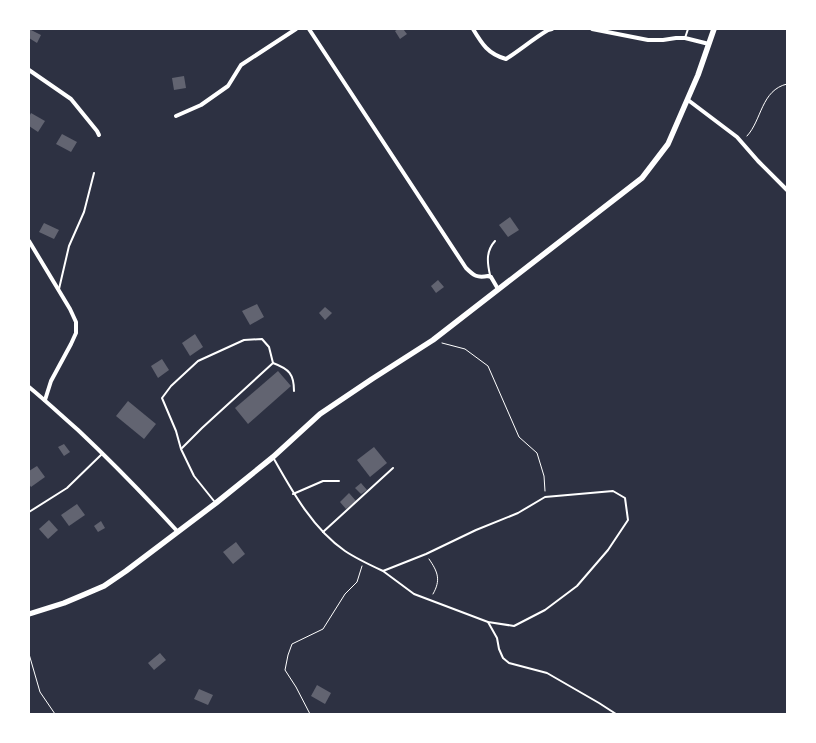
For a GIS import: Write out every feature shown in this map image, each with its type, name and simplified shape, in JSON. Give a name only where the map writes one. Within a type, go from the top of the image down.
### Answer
[{"type":"main road","points":[[29,614],[83,596],[104,586],[216,503],[273,457],[320,414],[433,340],[642,178],[668,144],[688,100],[714,29]]},
{"type":"street","points":[[176,116],[201,106],[228,86],[241,65],[296,29]]},
{"type":"street","points":[[309,29],[466,268],[473,275],[491,277],[498,289]]},
{"type":"street","points":[[473,29],[490,52],[506,59],[530,41],[552,29]]},
{"type":"street","points":[[592,29],[648,40],[685,38],[709,44]]},
{"type":"street","points":[[29,70],[71,99],[99,135]]},
{"type":"street","points":[[688,100],[716,120],[741,142],[787,190]]},
{"type":"street","points":[[29,241],[76,322],[76,334],[51,381],[45,400]]},
{"type":"street","points":[[29,388],[45,400],[103,453],[178,532]]},
{"type":"lane","points":[[685,38],[688,29]]},
{"type":"lane","points":[[58,289],[69,246],[84,212],[94,173]]},
{"type":"lane","points":[[491,277],[487,258],[492,243],[495,241]]},
{"type":"lane","points":[[216,503],[194,476],[181,449],[176,431],[162,398],[171,386],[198,361],[244,340],[262,339],[269,347],[273,363]]},
{"type":"lane","points":[[273,363],[284,367],[289,372],[294,381],[294,391]]},
{"type":"lane","points":[[181,449],[273,363]]},
{"type":"lane","points":[[29,512],[67,488],[103,453]]},
{"type":"lane","points":[[273,457],[293,494],[322,532],[344,550],[382,571],[414,594],[488,622],[514,626],[545,610],[577,586],[608,550],[628,520],[625,498],[613,490],[545,497],[518,513],[476,530],[426,554],[382,571]]},
{"type":"lane","points":[[322,532],[393,468]]},
{"type":"lane","points":[[293,494],[323,481],[339,481]]},
{"type":"lane","points":[[488,622],[497,638],[498,649],[503,658],[509,663],[522,668],[548,673],[616,714]]},
{"type":"path","points":[[741,142],[752,131],[761,107],[770,93],[787,84]]},
{"type":"path","points":[[433,340],[465,350],[488,366],[519,437],[537,453],[544,476],[545,497]]},
{"type":"path","points":[[426,554],[435,568],[438,584],[430,600]]},
{"type":"path","points":[[310,714],[285,670],[288,655],[292,644],[322,628],[345,594],[357,582],[364,562]]},
{"type":"path","points":[[29,654],[40,692],[55,714]]},
{"type":"building","points":[[29,29],[41,35],[37,43],[29,38]]},
{"type":"building","points":[[403,29],[407,34],[400,39],[395,31]]},
{"type":"building","points":[[184,76],[186,88],[174,90],[172,78]]},
{"type":"building","points":[[31,113],[45,121],[38,132],[29,126]]},
{"type":"building","points":[[62,134],[77,142],[71,152],[56,144]]},
{"type":"building","points":[[510,217],[519,230],[508,237],[499,225]]},
{"type":"building","points":[[44,223],[59,230],[54,239],[39,232]]},
{"type":"building","points":[[438,280],[444,287],[436,293],[431,286]]},
{"type":"building","points":[[257,304],[264,317],[250,325],[242,311]]},
{"type":"building","points":[[325,307],[332,313],[325,320],[319,313]]},
{"type":"building","points":[[195,334],[203,347],[190,356],[182,343]]},
{"type":"building","points":[[162,359],[169,370],[158,378],[151,366]]},
{"type":"building","points":[[278,371],[291,386],[248,424],[235,408]]},
{"type":"building","points":[[128,401],[156,424],[144,439],[116,416]]},
{"type":"building","points":[[64,444],[70,452],[64,456],[58,447]]},
{"type":"building","points":[[374,447],[387,463],[370,477],[357,460]]},
{"type":"building","points":[[37,466],[45,477],[31,487],[29,484],[29,471]]},
{"type":"building","points":[[361,483],[367,490],[361,494],[355,488]]},
{"type":"building","points":[[349,493],[356,501],[346,509],[340,502]]},
{"type":"building","points":[[77,504],[85,515],[69,526],[61,515]]},
{"type":"building","points":[[49,520],[58,530],[48,539],[39,529]]},
{"type":"building","points":[[101,521],[105,528],[98,532],[94,526]]},
{"type":"building","points":[[236,542],[245,554],[233,564],[223,552]]},
{"type":"building","points":[[160,653],[166,660],[154,670],[148,663]]},
{"type":"building","points":[[317,685],[331,693],[325,704],[311,696]]},
{"type":"building","points":[[199,689],[213,695],[208,705],[194,699]]}]
